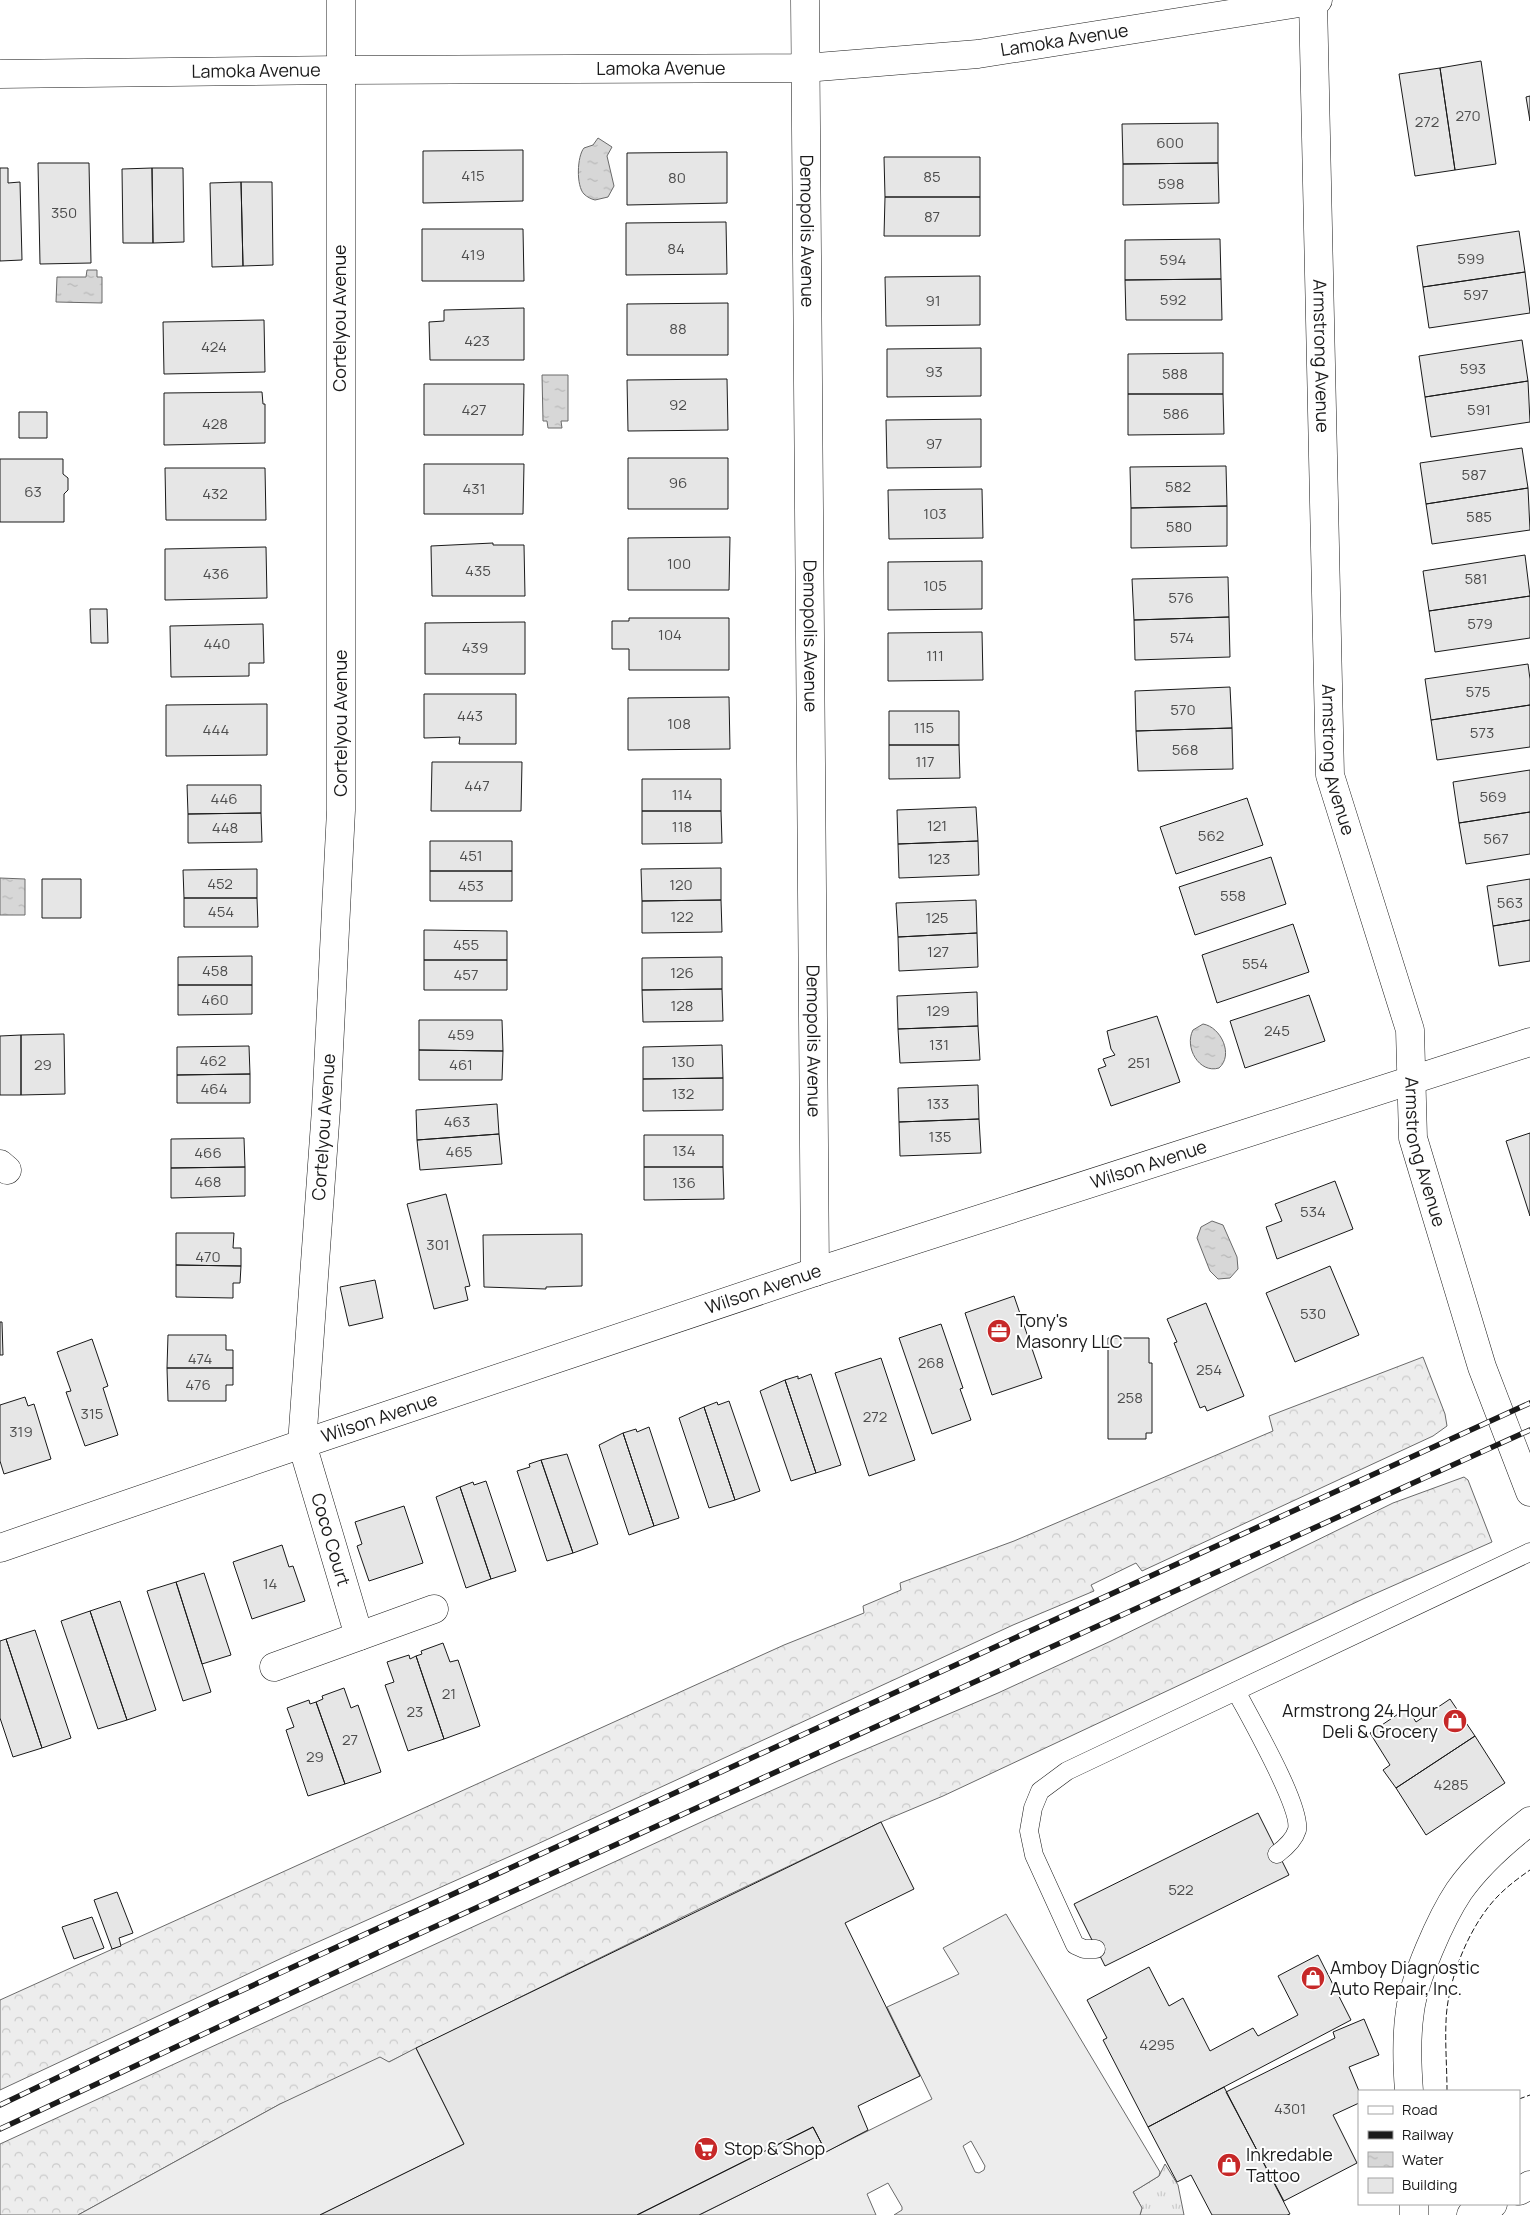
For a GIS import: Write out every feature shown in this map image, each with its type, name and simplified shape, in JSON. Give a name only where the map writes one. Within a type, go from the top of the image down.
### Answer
[{"type":"street","name":"Cortelyou Avenue","points":[[302,1444],[326,1109],[341,810],[341,0]]},
{"type":"street","name":"Demopolis Avenue","points":[[805,0],[815,1272]]},
{"type":"street","name":"Lamoka Avenue","points":[[0,74],[805,68],[978,54],[1315,0]]},
{"type":"street","name":"Armstrong Avenue","points":[[1315,0],[1330,775],[1410,1030],[1413,1138],[1482,1367],[1530,1492]]},
{"type":"street","name":"Wilson Avenue","points":[[0,1548],[302,1444],[815,1272],[1530,1042]]},
{"type":"street","name":"Coco Court","points":[[302,1444],[359,1636]]},
{"type":"street","points":[[274,1667],[434,1609]]},
{"type":"street","points":[[1409,2090],[1407,2071],[1410,2010],[1423,1965],[1459,1891],[1501,1843],[1530,1821]]},
{"type":"street","points":[[1471,2215],[1491,2205]]},
{"type":"lane","points":[[1096,1949],[1091,1950],[1075,1945],[1034,1855],[1029,1831],[1033,1808],[1040,1791],[1067,1771],[1530,1552]]},
{"type":"lane","points":[[1236,1690],[1288,1794],[1296,1816],[1297,1831],[1289,1844],[1278,1854]]},
{"type":"green space","points":[[1423,1357],[1445,1414],[1447,1426],[1433,1436],[1142,1571],[1136,1563],[1091,1585],[1094,1591],[1013,1625],[533,1846],[282,1958],[0,2090],[0,2000],[784,1645],[864,1613],[863,1606],[901,1590],[900,1583],[1014,1541],[1273,1431],[1269,1416]]},
{"type":"green space","points":[[1464,1477],[1468,1480],[1492,1542],[1363,1599],[943,1796],[881,1822],[699,1909],[389,2062],[280,2104],[78,2215],[0,2215],[0,2144],[710,1818],[998,1693],[1111,1641],[1393,1503]]},
{"type":"green space","points":[[1165,2164],[1178,2185],[1184,2215],[1140,2215],[1142,2208],[1133,2192],[1159,2176]]},
{"type":"shaded area","points":[[1006,1914],[1160,2172],[1159,2176],[1133,2192],[1142,2208],[1140,2215],[894,2215],[902,2210],[902,2207],[888,2183],[867,2194],[876,2215],[699,2215],[932,2099],[887,2007],[959,1974],[943,1948]],"holes":[[[971,2141],[985,2166],[984,2170],[979,2173],[975,2172],[963,2146]]]},
{"type":"shaded area","points":[[416,2048],[464,2144],[320,2215],[78,2215],[280,2104],[380,2057],[389,2062]]},
{"type":"water","points":[[598,138],[612,147],[607,156],[614,186],[608,197],[595,200],[586,196],[581,190],[578,171],[580,157],[584,148],[593,145]]},
{"type":"water","points":[[87,270],[97,270],[97,277],[102,277],[102,303],[56,302],[57,277],[86,277]]},
{"type":"water","points":[[542,375],[568,375],[568,421],[561,421],[562,428],[548,428],[547,421],[543,421]]},
{"type":"water","points":[[0,878],[25,879],[25,915],[0,915]]},
{"type":"water","points":[[1203,1024],[1215,1030],[1223,1042],[1225,1056],[1219,1068],[1205,1067],[1195,1058],[1192,1051],[1190,1044],[1193,1030]]},
{"type":"water","points":[[1212,1221],[1223,1225],[1237,1257],[1238,1269],[1230,1278],[1218,1279],[1210,1271],[1197,1238],[1201,1227]]},
{"type":"building","points":[[1481,61],[1496,164],[1455,170],[1440,68]]},
{"type":"building","points":[[1440,68],[1455,170],[1415,176],[1399,74]]},
{"type":"building","points":[[1530,96],[1530,121],[1526,97]]},
{"type":"building","points":[[1218,123],[1218,163],[1123,164],[1122,124]]},
{"type":"building","points":[[523,150],[523,201],[423,203],[423,151]]},
{"type":"building","points":[[727,152],[727,203],[627,205],[627,153]]},
{"type":"building","points":[[884,157],[980,157],[980,197],[885,197]]},
{"type":"building","points":[[38,163],[89,163],[91,263],[40,264]]},
{"type":"building","points":[[1218,163],[1219,203],[1123,205],[1123,164]]},
{"type":"building","points":[[0,168],[8,168],[8,183],[20,182],[22,260],[0,261]]},
{"type":"building","points":[[152,168],[183,168],[184,242],[153,243]]},
{"type":"building","points":[[152,168],[153,243],[123,243],[122,169]]},
{"type":"building","points":[[241,182],[272,182],[273,265],[243,266]]},
{"type":"building","points":[[241,182],[243,266],[212,267],[210,183]]},
{"type":"building","points":[[885,197],[980,197],[980,236],[884,236]]},
{"type":"building","points":[[726,222],[727,274],[626,275],[626,223]]},
{"type":"building","points":[[422,229],[523,229],[524,281],[422,281]]},
{"type":"building","points":[[1519,231],[1525,272],[1423,287],[1417,246]]},
{"type":"building","points":[[1220,239],[1221,279],[1125,280],[1125,240]]},
{"type":"building","points":[[1525,272],[1530,313],[1429,328],[1423,287]]},
{"type":"building","points":[[980,276],[980,325],[886,326],[885,277]]},
{"type":"building","points":[[1221,279],[1222,320],[1126,320],[1125,280]]},
{"type":"building","points":[[728,303],[728,355],[627,355],[627,304]]},
{"type":"building","points":[[524,308],[524,360],[430,360],[429,322],[444,321],[444,310]]},
{"type":"building","points":[[264,320],[265,372],[164,374],[163,322]]},
{"type":"building","points":[[1522,340],[1528,381],[1425,397],[1419,356]]},
{"type":"building","points":[[981,348],[981,396],[887,397],[887,349]]},
{"type":"building","points":[[1223,353],[1223,394],[1128,394],[1128,354]]},
{"type":"building","points":[[727,379],[728,430],[628,431],[627,380]]},
{"type":"building","points":[[1528,381],[1530,422],[1431,437],[1425,397]]},
{"type":"building","points":[[424,384],[524,384],[523,435],[424,435]]},
{"type":"building","points":[[262,392],[263,404],[265,404],[265,443],[164,445],[164,393]]},
{"type":"building","points":[[1128,394],[1223,394],[1224,434],[1128,435]]},
{"type":"building","points":[[19,412],[47,412],[47,438],[19,438]]},
{"type":"building","points":[[981,419],[981,467],[887,468],[886,420]]},
{"type":"building","points":[[1522,448],[1528,488],[1426,504],[1420,463]]},
{"type":"building","points":[[628,458],[728,458],[728,509],[628,509]]},
{"type":"building","points":[[0,459],[63,459],[63,474],[68,478],[68,490],[64,494],[64,522],[0,522]]},
{"type":"building","points":[[424,464],[524,464],[523,514],[424,514]]},
{"type":"building","points":[[1226,466],[1227,506],[1131,508],[1130,467]]},
{"type":"building","points":[[165,468],[265,468],[266,520],[166,520]]},
{"type":"building","points":[[1528,488],[1530,530],[1432,544],[1426,504]]},
{"type":"building","points":[[982,489],[983,538],[889,539],[888,490]]},
{"type":"building","points":[[1227,506],[1227,546],[1131,548],[1131,508]]},
{"type":"building","points":[[730,537],[729,590],[628,590],[628,538]]},
{"type":"building","points":[[493,543],[493,545],[524,545],[525,596],[432,596],[431,546]]},
{"type":"building","points":[[266,547],[267,598],[165,600],[165,549]]},
{"type":"building","points":[[1525,555],[1530,596],[1429,611],[1423,571]]},
{"type":"building","points":[[982,561],[982,609],[888,610],[888,562]]},
{"type":"building","points":[[1228,577],[1229,617],[1134,620],[1132,579]]},
{"type":"building","points":[[1530,596],[1530,638],[1435,652],[1429,611]]},
{"type":"building","points":[[90,609],[107,609],[108,643],[91,643]]},
{"type":"building","points":[[1229,617],[1230,657],[1135,660],[1134,620]]},
{"type":"building","points":[[629,618],[729,618],[729,670],[629,670],[629,649],[612,649],[612,621],[629,621]]},
{"type":"building","points":[[525,622],[525,674],[425,674],[425,623]]},
{"type":"building","points":[[263,624],[264,663],[249,663],[249,676],[171,677],[170,626]]},
{"type":"building","points":[[982,632],[983,680],[888,681],[888,633]]},
{"type":"building","points":[[1528,664],[1530,705],[1431,720],[1425,679]]},
{"type":"building","points":[[1230,687],[1232,728],[1136,731],[1135,691]]},
{"type":"building","points":[[424,694],[516,694],[516,744],[459,744],[460,737],[424,738]]},
{"type":"building","points":[[729,697],[730,749],[628,750],[628,698]]},
{"type":"building","points":[[267,704],[267,755],[166,756],[166,705]]},
{"type":"building","points":[[1530,705],[1530,747],[1437,760],[1431,720]]},
{"type":"building","points":[[889,711],[959,711],[959,745],[889,745]]},
{"type":"building","points":[[1232,728],[1233,769],[1138,771],[1136,731]]},
{"type":"building","points":[[889,745],[959,745],[960,778],[889,779]]},
{"type":"building","points":[[432,762],[522,762],[521,811],[431,811]]},
{"type":"building","points":[[1530,770],[1530,812],[1459,823],[1453,782]]},
{"type":"building","points":[[642,779],[721,779],[721,811],[642,811]]},
{"type":"building","points":[[187,785],[261,785],[261,813],[188,814]]},
{"type":"building","points":[[1247,798],[1263,845],[1176,874],[1160,827]]},
{"type":"building","points":[[976,807],[978,841],[898,844],[897,810]]},
{"type":"building","points":[[642,811],[721,811],[722,843],[642,844]]},
{"type":"building","points":[[1530,812],[1530,854],[1466,864],[1459,823]]},
{"type":"building","points":[[261,813],[262,842],[188,843],[188,814]]},
{"type":"building","points":[[430,841],[512,841],[512,871],[430,871]]},
{"type":"building","points":[[978,841],[979,875],[899,878],[898,844]]},
{"type":"building","points":[[1271,857],[1286,904],[1195,935],[1179,887]]},
{"type":"building","points":[[721,868],[721,900],[642,901],[641,869]]},
{"type":"building","points":[[257,869],[257,898],[184,898],[183,870]]},
{"type":"building","points":[[430,871],[512,871],[512,901],[430,901]]},
{"type":"building","points":[[42,879],[81,879],[81,918],[42,918]]},
{"type":"building","points":[[1530,879],[1530,920],[1493,926],[1487,886]]},
{"type":"building","points":[[184,898],[257,898],[258,927],[184,927]]},
{"type":"building","points":[[721,900],[722,932],[642,933],[642,901]]},
{"type":"building","points":[[976,900],[977,933],[898,937],[896,903]]},
{"type":"building","points":[[1530,920],[1530,961],[1499,966],[1493,926]]},
{"type":"building","points":[[1293,924],[1309,972],[1217,1003],[1202,955]]},
{"type":"building","points":[[424,930],[507,931],[507,960],[424,960]]},
{"type":"building","points":[[977,933],[978,967],[899,971],[898,937]]},
{"type":"building","points":[[252,956],[252,985],[178,985],[178,957]]},
{"type":"building","points":[[722,957],[722,989],[642,990],[642,958]]},
{"type":"building","points":[[424,960],[507,960],[507,990],[424,990]]},
{"type":"building","points":[[178,985],[252,985],[252,1014],[178,1015]]},
{"type":"building","points":[[722,989],[723,1021],[643,1022],[642,990]]},
{"type":"building","points":[[977,992],[978,1026],[898,1029],[897,996]]},
{"type":"building","points":[[1309,995],[1325,1041],[1245,1068],[1230,1021]]},
{"type":"building","points":[[1157,1016],[1180,1082],[1111,1106],[1098,1069],[1106,1066],[1103,1059],[1115,1055],[1111,1049],[1107,1031]]},
{"type":"building","points":[[419,1020],[502,1020],[503,1051],[419,1050]]},
{"type":"building","points":[[978,1026],[980,1060],[900,1063],[898,1029]]},
{"type":"building","points":[[64,1034],[65,1094],[21,1095],[21,1035]]},
{"type":"building","points":[[21,1035],[21,1095],[0,1095],[0,1036]]},
{"type":"building","points":[[722,1045],[723,1078],[643,1079],[643,1047]]},
{"type":"building","points":[[249,1046],[250,1074],[177,1075],[177,1047]]},
{"type":"building","points":[[419,1050],[503,1051],[502,1080],[419,1080]]},
{"type":"building","points":[[250,1074],[250,1103],[177,1103],[177,1075]]},
{"type":"building","points":[[723,1078],[723,1110],[643,1111],[643,1079]]},
{"type":"building","points":[[978,1085],[979,1119],[899,1122],[898,1088]]},
{"type":"building","points":[[497,1104],[499,1134],[417,1140],[416,1110]]},
{"type":"building","points":[[979,1119],[981,1153],[900,1156],[899,1122]]},
{"type":"building","points":[[1530,1133],[1530,1216],[1506,1141]]},
{"type":"building","points":[[499,1134],[502,1164],[420,1170],[417,1140]]},
{"type":"building","points":[[644,1135],[723,1135],[723,1167],[644,1167]]},
{"type":"building","points":[[244,1138],[245,1167],[171,1168],[171,1139]]},
{"type":"building","points":[[245,1167],[245,1196],[171,1198],[171,1168]]},
{"type":"building","points":[[644,1167],[723,1167],[724,1199],[644,1200]]},
{"type":"building","points":[[1335,1181],[1353,1229],[1277,1259],[1266,1227],[1282,1221],[1275,1204]]},
{"type":"building","points":[[446,1194],[470,1286],[465,1287],[468,1300],[434,1309],[407,1204]]},
{"type":"building","points":[[176,1233],[234,1233],[233,1248],[241,1248],[241,1266],[176,1265]]},
{"type":"building","points":[[582,1234],[582,1286],[546,1287],[546,1289],[484,1287],[483,1235]]},
{"type":"building","points":[[176,1265],[241,1266],[240,1283],[233,1283],[233,1298],[176,1297]]},
{"type":"building","points":[[1330,1266],[1359,1335],[1295,1362],[1266,1293]]},
{"type":"building","points":[[375,1280],[383,1318],[349,1326],[340,1287]]},
{"type":"building","points":[[1014,1296],[1042,1378],[992,1395],[965,1313]]},
{"type":"building","points":[[1206,1303],[1244,1396],[1207,1411],[1205,1406],[1200,1408],[1174,1343],[1177,1342],[1167,1319]]},
{"type":"building","points":[[0,1322],[2,1322],[3,1355],[0,1355]]},
{"type":"building","points":[[941,1324],[963,1388],[960,1389],[971,1420],[932,1434],[899,1338]]},
{"type":"building","points":[[168,1335],[226,1335],[226,1350],[233,1350],[233,1368],[167,1368]]},
{"type":"building","points":[[1108,1338],[1149,1338],[1149,1363],[1152,1363],[1152,1433],[1146,1433],[1146,1439],[1108,1439]]},
{"type":"building","points":[[92,1339],[108,1386],[103,1388],[118,1435],[85,1446],[66,1392],[71,1391],[57,1352]]},
{"type":"building","points":[[881,1358],[915,1460],[869,1476],[835,1373]]},
{"type":"building","points":[[167,1368],[233,1368],[233,1385],[226,1385],[226,1401],[168,1401]]},
{"type":"building","points":[[811,1374],[841,1465],[816,1473],[785,1380],[798,1376],[798,1379]]},
{"type":"building","points":[[785,1380],[816,1473],[791,1481],[760,1391]]},
{"type":"building","points":[[25,1397],[28,1406],[34,1404],[51,1459],[4,1474],[0,1461],[0,1405]]},
{"type":"building","points":[[729,1401],[760,1491],[735,1500],[704,1407],[717,1402],[718,1405]]},
{"type":"building","points":[[704,1407],[735,1500],[709,1508],[679,1418]]},
{"type":"building","points":[[649,1427],[679,1518],[654,1526],[623,1433],[636,1429],[637,1432]]},
{"type":"building","points":[[623,1433],[654,1526],[629,1535],[599,1445]]},
{"type":"building","points":[[567,1454],[598,1544],[573,1553],[541,1460]]},
{"type":"building","points":[[541,1460],[573,1553],[547,1561],[517,1471],[530,1467],[529,1464]]},
{"type":"building","points":[[486,1481],[516,1571],[491,1579],[460,1487],[473,1482],[474,1485]]},
{"type":"building","points":[[460,1487],[491,1579],[466,1588],[436,1497]]},
{"type":"building","points":[[404,1506],[423,1563],[369,1581],[357,1546],[362,1544],[355,1522]]},
{"type":"building","points":[[282,1545],[289,1567],[293,1566],[305,1601],[252,1619],[233,1562]]},
{"type":"building","points":[[204,1573],[231,1655],[202,1664],[176,1582]]},
{"type":"building","points":[[176,1582],[211,1692],[183,1701],[147,1591]]},
{"type":"building","points":[[120,1601],[156,1710],[127,1720],[90,1611]]},
{"type":"building","points":[[90,1611],[127,1720],[98,1729],[61,1621]]},
{"type":"building","points":[[35,1630],[71,1738],[42,1748],[6,1639]]},
{"type":"building","points":[[6,1639],[42,1748],[13,1757],[0,1718],[0,1641]]},
{"type":"building","points":[[443,1643],[450,1662],[458,1660],[480,1726],[444,1739],[416,1656],[422,1654],[421,1651]]},
{"type":"building","points":[[409,1655],[410,1659],[416,1656],[444,1739],[408,1751],[385,1685],[394,1682],[387,1662]]},
{"type":"building","points":[[344,1688],[351,1708],[358,1705],[381,1772],[345,1784],[316,1702],[323,1699],[322,1696]]},
{"type":"building","points":[[1450,1699],[1475,1736],[1396,1788],[1383,1770],[1390,1765],[1370,1733],[1407,1708],[1416,1722]]},
{"type":"building","points":[[309,1700],[310,1704],[316,1702],[345,1784],[308,1796],[286,1730],[294,1727],[287,1708]]},
{"type":"building","points":[[1475,1736],[1505,1783],[1426,1835],[1396,1788]]},
{"type":"building","points":[[1258,1813],[1289,1875],[1105,1966],[1074,1904]]},
{"type":"building","points":[[881,1822],[914,1889],[845,1923],[920,2076],[858,2106],[868,2130],[826,2152],[813,2127],[637,2215],[320,2215],[464,2144],[416,2048]]},
{"type":"building","points":[[117,1892],[133,1933],[119,1938],[121,1946],[112,1949],[94,1900]]},
{"type":"building","points":[[92,1917],[104,1948],[74,1959],[62,1927]]},
{"type":"building","points":[[1318,1955],[1351,2020],[1148,2127],[1103,2040],[1107,2038],[1087,2000],[1149,1967],[1169,2006],[1183,1998],[1210,2051],[1253,2028],[1258,2036],[1298,2015],[1278,1976]]},
{"type":"building","points":[[1364,2019],[1379,2055],[1349,2067],[1359,2090],[1358,2103],[1333,2115],[1357,2163],[1284,2201],[1226,2092],[1335,2038],[1333,2032]]},
{"type":"building","points":[[1224,2087],[1290,2214],[1212,2215],[1191,2175],[1177,2182],[1148,2127]]},
{"type":"building","points":[[813,2127],[826,2152],[699,2215],[637,2215]]},
{"type":"railway","points":[[0,2105],[212,2004],[1530,1403]]},
{"type":"railway","points":[[0,2129],[390,1947],[1530,1430]]},
{"type":"fence","points":[[1447,2090],[1447,2006],[1462,1953],[1479,1920],[1489,1906],[1507,1887],[1530,1870]]},
{"type":"fence","points":[[1520,2099],[1530,2095]]},
{"type":"place","name":"Tony's Masonry LLC","points":[[999,1331]]},
{"type":"place","name":"Armstrong 24 Hour Deli & Grocery","points":[[1455,1721]]},
{"type":"place","name":"Amboy Diagnostic Auto Repair, Inc.","points":[[1313,1978]]},
{"type":"place","name":"Stop & Shop","points":[[706,2149]]},
{"type":"place","name":"Inkredable Tattoo","points":[[1229,2165]]}]
